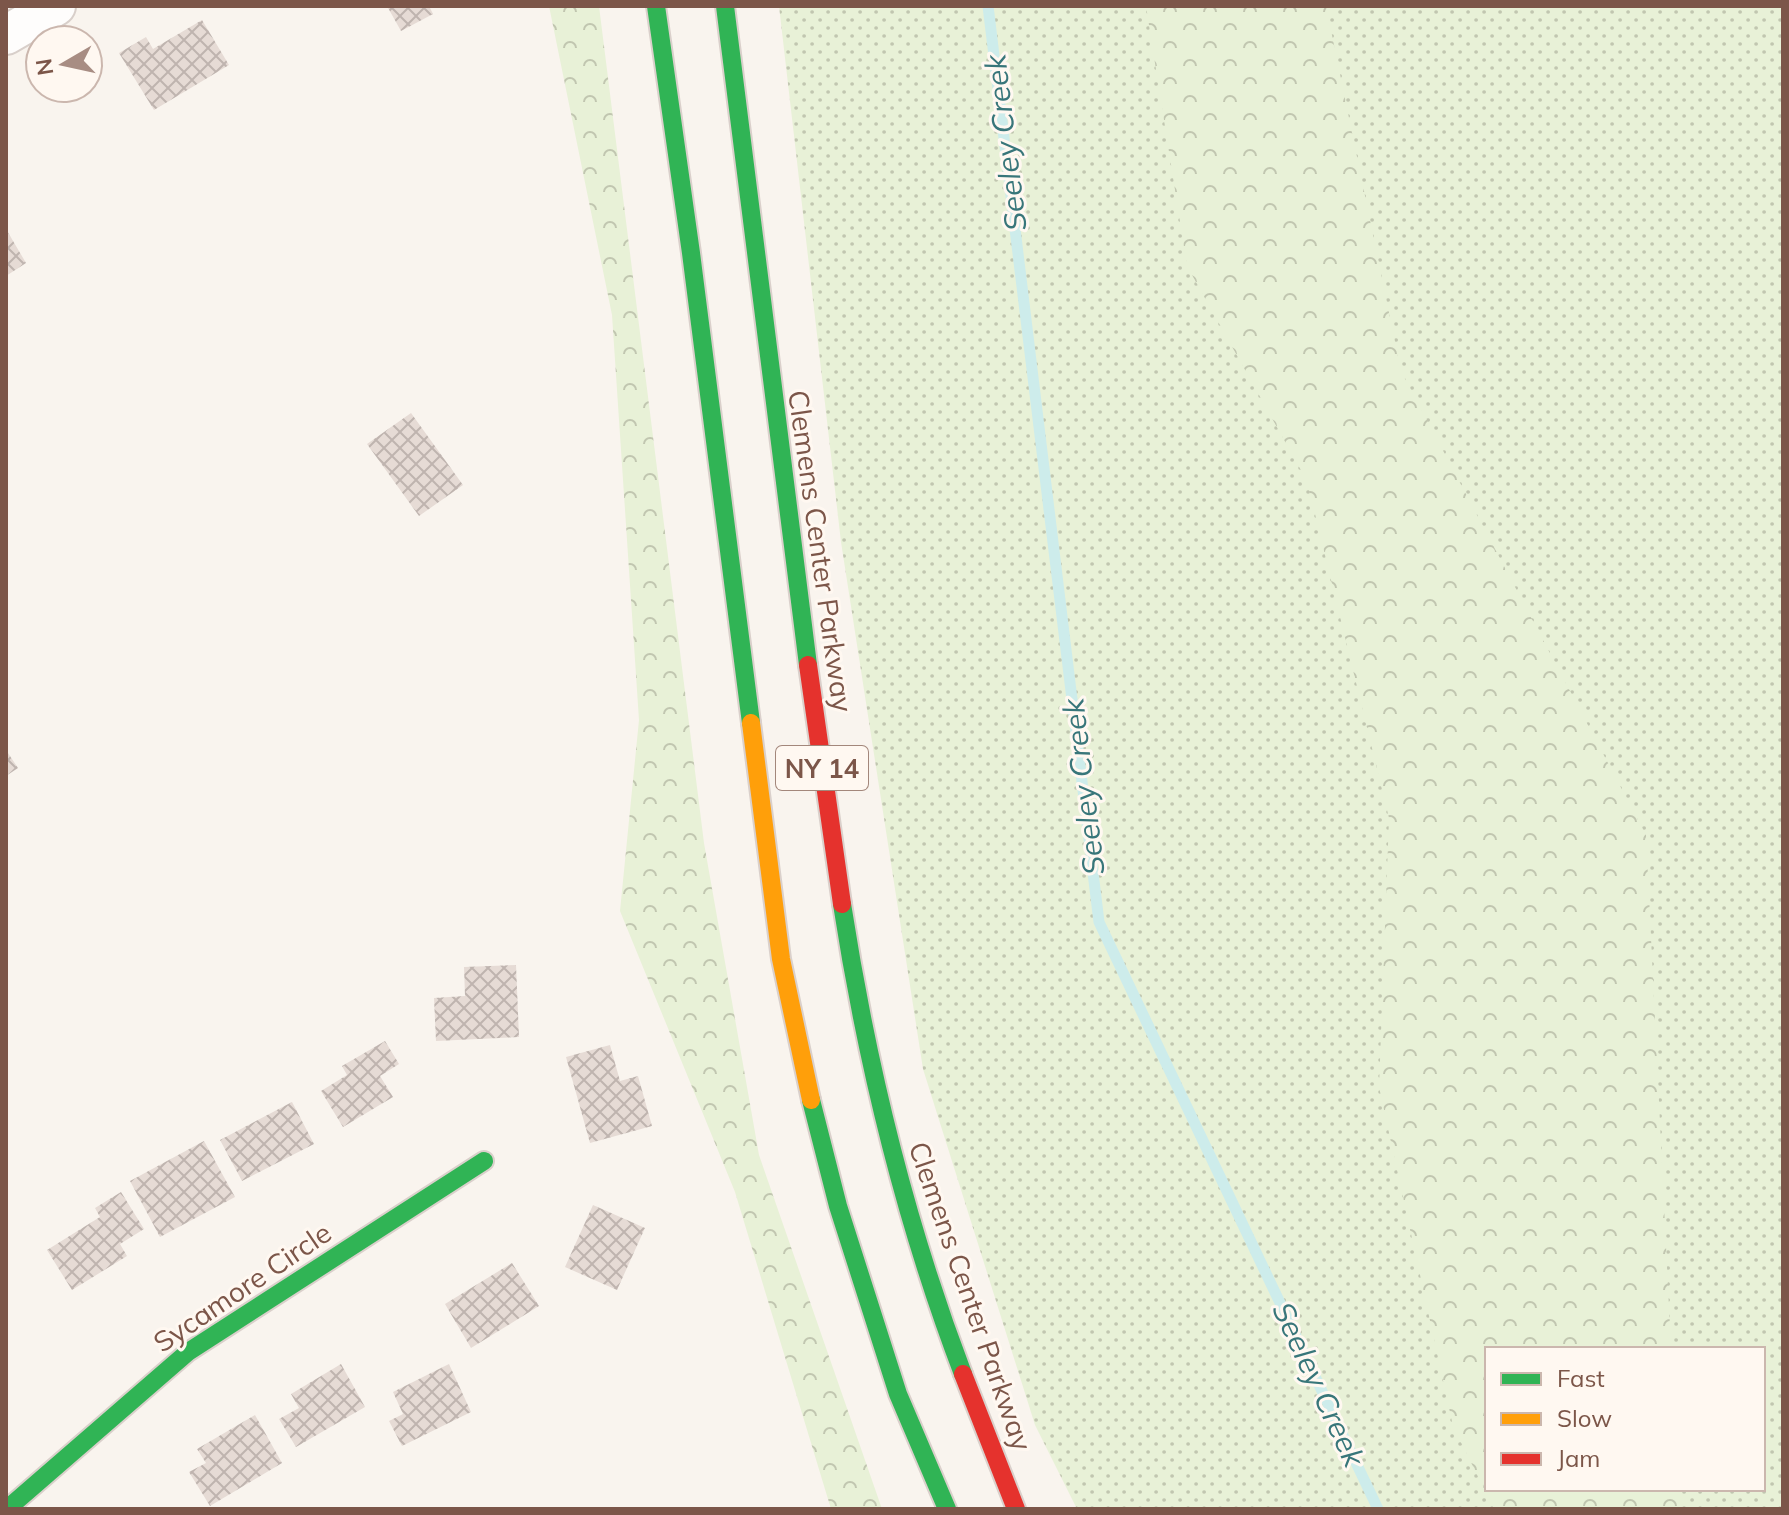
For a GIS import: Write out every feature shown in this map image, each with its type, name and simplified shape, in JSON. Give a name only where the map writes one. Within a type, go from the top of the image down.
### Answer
[{"type":"main road","name":"NY 14","points":[[656,6],[693,269],[781,959],[807,1084],[838,1206],[898,1394],[947,1509]]},
{"type":"main road","name":"Clemens Center Parkway","points":[[725,6],[828,812],[871,1068],[901,1190],[938,1305],[1016,1509]]},
{"type":"main road","name":"Sycamore Circle","points":[[7,1509],[188,1352],[484,1161]]},
{"type":"street","points":[[6,35],[56,6]]},
{"type":"green space","points":[[549,6],[599,6],[704,843],[759,1155],[882,1509],[831,1509],[735,1192],[620,911],[639,720],[612,315]]},
{"type":"green space","points":[[779,6],[1783,6],[1783,1509],[1077,1509],[1035,1425],[923,1069],[841,542]]},
{"type":"green space","points":[[1146,6],[1326,6],[1401,371],[1646,835],[1671,1347],[1485,1347],[1485,1491],[1453,1426],[1379,1087],[1389,818],[1307,481],[1187,266]]},
{"type":"green space","points":[[1485,1491],[1678,1491],[1679,1509],[1494,1509]]},
{"type":"building","points":[[387,6],[429,6],[433,14],[401,31]]},
{"type":"building","points":[[202,20],[229,65],[154,110],[119,53],[146,37],[153,49]]},
{"type":"building","points":[[6,229],[26,263],[6,276]]},
{"type":"building","points":[[411,413],[463,485],[419,516],[367,444]]},
{"type":"building","points":[[6,750],[18,768],[6,776]]},
{"type":"building","points":[[516,965],[519,1037],[436,1041],[434,998],[465,996],[464,967]]},
{"type":"building","points":[[385,1041],[399,1064],[380,1076],[393,1097],[343,1127],[321,1091],[347,1075],[342,1066]]},
{"type":"building","points":[[610,1045],[620,1081],[638,1076],[652,1126],[590,1143],[566,1057]]},
{"type":"building","points":[[292,1102],[314,1144],[242,1181],[220,1140]]},
{"type":"building","points":[[204,1141],[235,1197],[160,1237],[130,1181]]},
{"type":"building","points":[[121,1192],[144,1229],[120,1244],[127,1256],[72,1290],[47,1250],[100,1217],[95,1208]]},
{"type":"building","points":[[593,1205],[645,1228],[617,1290],[565,1267]]},
{"type":"building","points":[[512,1263],[539,1306],[471,1348],[445,1304]]},
{"type":"building","points":[[341,1364],[365,1407],[296,1447],[279,1419],[299,1408],[291,1394]]},
{"type":"building","points":[[449,1364],[471,1412],[402,1446],[389,1421],[403,1414],[393,1392]]},
{"type":"building","points":[[255,1415],[282,1463],[210,1506],[189,1472],[206,1463],[197,1449]]},
{"type":"waterway","name":"Seeley Creek","points":[[988,6],[1099,922],[1378,1509]]},
{"type":"traffic: fast","points":[[656,6],[751,723]]},
{"type":"traffic: fast","points":[[725,6],[808,665]]},
{"type":"traffic: fast","points":[[842,904],[863,1024],[890,1142],[923,1259],[963,1374]]},
{"type":"traffic: fast","points":[[811,1100],[838,1206],[898,1394],[947,1509]]},
{"type":"traffic: fast","points":[[7,1509],[188,1352],[484,1161]]},
{"type":"traffic: slow","points":[[751,723],[781,959],[811,1100]]},
{"type":"traffic: jam","points":[[808,665],[842,904]]},
{"type":"traffic: jam","points":[[963,1374],[1016,1509]]}]
